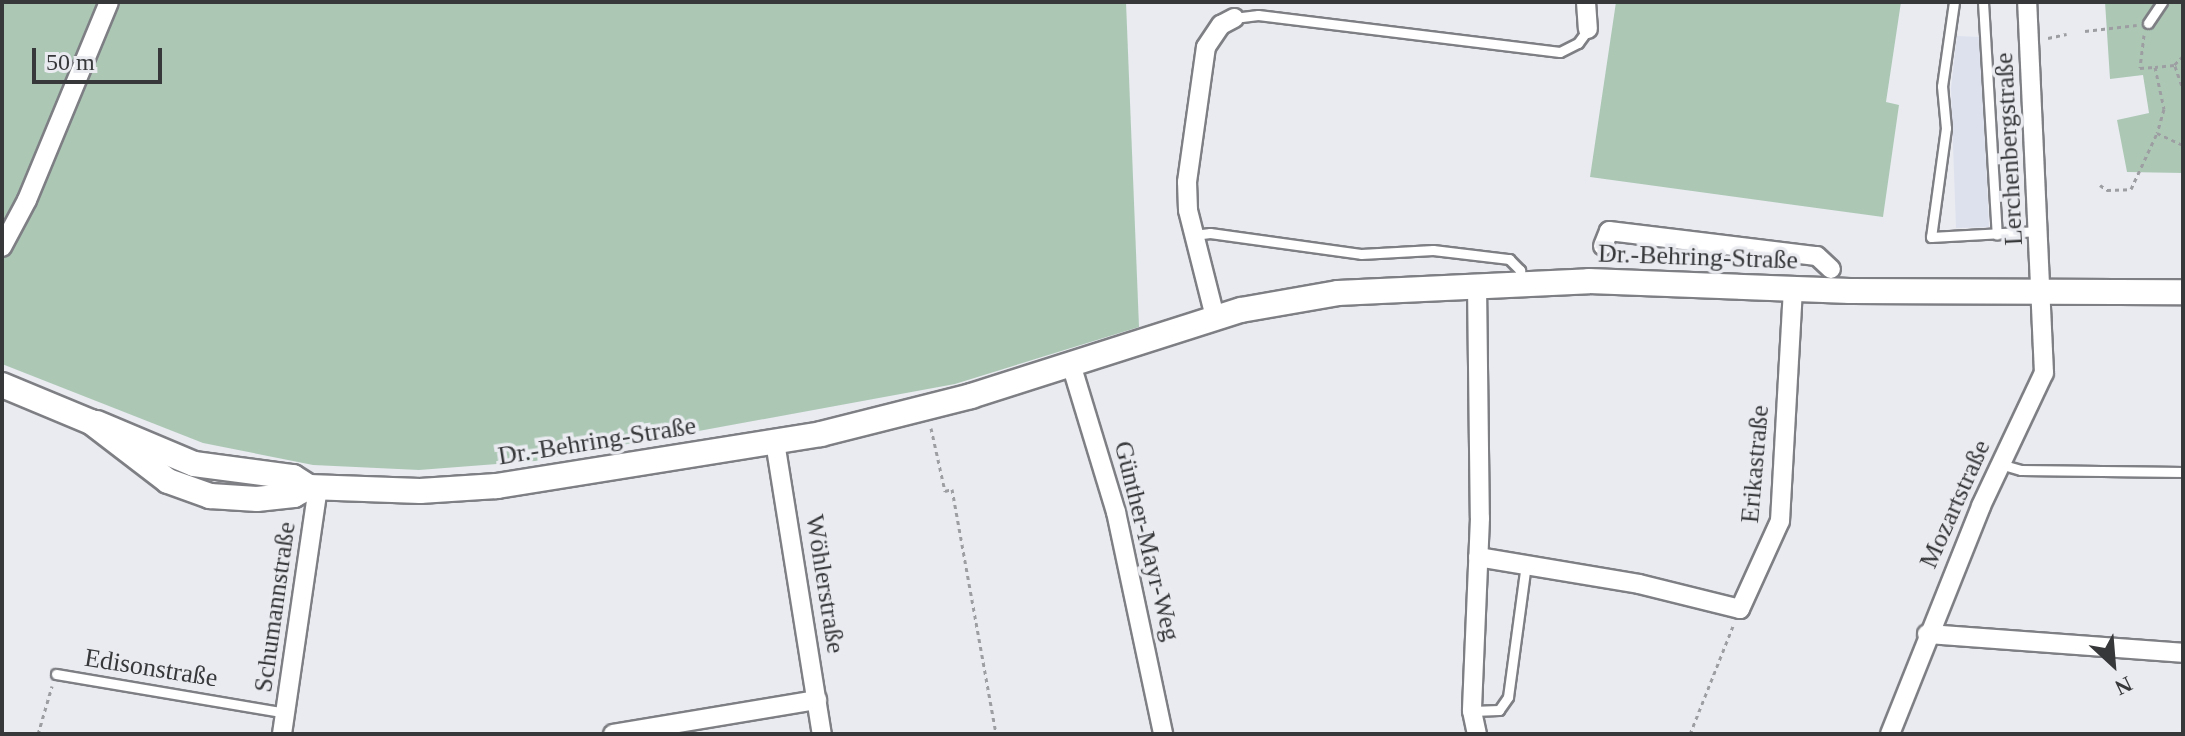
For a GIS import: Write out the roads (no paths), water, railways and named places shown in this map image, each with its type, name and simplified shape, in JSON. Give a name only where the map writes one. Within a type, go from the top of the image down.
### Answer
[{"type":"street","points":[[2,247],[27,200],[109,2]]},
{"type":"street","points":[[1586,2],[1588,29]]},
{"type":"street","name":"Lerchenbergstraße","points":[[2027,2],[2044,292]]},
{"type":"street","points":[[1215,317],[1194,235],[1187,182],[1203,61],[1213,33],[1234,18]]},
{"type":"street","points":[[1603,246],[1609,231],[1817,256],[1831,279]]},
{"type":"street","name":"Dr.-Behring-Straße","points":[[2,385],[91,422],[112,426],[194,464],[293,477],[314,487],[497,486],[775,442],[927,409],[1215,317],[1306,297],[1521,283],[1646,281],[1793,288],[1831,279],[2044,292],[2183,292]]},
{"type":"street","points":[[1477,285],[1478,557],[1472,711],[1477,734]]},
{"type":"street","name":"Erikastraße","points":[[1526,563],[1740,609],[1780,521],[1793,288]]},
{"type":"street","name":"Mozartstraße","points":[[1890,734],[1927,634],[2000,464],[2044,373],[2044,292]]},
{"type":"street","name":"Günther-Mayr-Weg","points":[[1071,364],[1116,512],[1163,734]]},
{"type":"street","name":"Wöhlerstraße","points":[[775,442],[822,734]]},
{"type":"street","name":"Schumannstraße","points":[[282,734],[314,487]]},
{"type":"street","points":[[1478,557],[1526,563]]},
{"type":"street","points":[[1927,634],[2183,653]]},
{"type":"street","points":[[613,734],[817,700]]},
{"type":"lane","points":[[1954,2],[1942,86],[1946,128],[1931,237],[2039,231]]},
{"type":"lane","points":[[1983,2],[1997,235]]},
{"type":"lane","points":[[2148,23],[2162,2]]},
{"type":"lane","points":[[1234,18],[1258,15],[1560,52],[1578,43],[1588,29]]},
{"type":"lane","points":[[1194,235],[1210,233],[1361,254],[1433,250],[1509,259],[1520,270],[1521,283]]},
{"type":"lane","points":[[2000,464],[2021,470],[2183,472]]},
{"type":"lane","points":[[1472,711],[1499,710],[1508,697],[1526,563]]},
{"type":"lane","name":"Edisonstraße","points":[[56,674],[286,713]]}]
